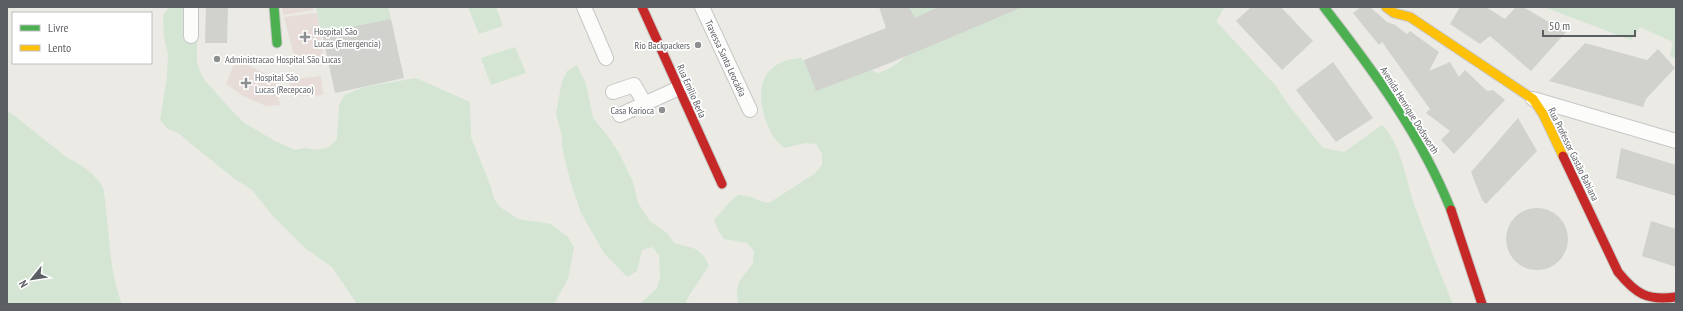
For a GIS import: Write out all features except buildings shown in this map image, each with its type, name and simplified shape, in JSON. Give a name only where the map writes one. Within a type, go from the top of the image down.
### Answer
[{"type":"street","points":[[191,7],[191,36]]},
{"type":"street","points":[[274,7],[277,43]]},
{"type":"street","points":[[584,7],[606,58]]},
{"type":"street","name":"Rua Emilio Berla","points":[[642,7],[722,184]]},
{"type":"street","name":"Travessa Santa Leocádia","points":[[702,7],[750,110]]},
{"type":"street","name":"Avenida Henrique Dodsworth","points":[[1324,7],[1389,94],[1431,165],[1451,211],[1482,304]]},
{"type":"street","name":"Rua Professor Gastão Bahiana","points":[[1386,7],[1394,13],[1410,17],[1533,99],[1543,114],[1618,272],[1630,288],[1646,296],[1660,300],[1676,297]]},
{"type":"street","points":[[614,92],[634,85],[645,104]]},
{"type":"street","points":[[620,115],[679,88]]},
{"type":"street","points":[[1533,99],[1676,141]]},
{"type":"shaded area","points":[[282,7],[312,7],[313,10],[283,15]]},
{"type":"shaded area","name":"Hospital São Lucas (Emergencia)","points":[[317,13],[324,58],[295,60],[284,17]]},
{"type":"shaded area","name":"Hospital São Lucas (Recepcao)","points":[[236,59],[268,75],[266,83],[275,82],[280,105],[266,106],[243,96],[226,84]]},
{"type":"shaded area","points":[[321,76],[323,95],[293,96],[289,80]]},
{"type":"green space","points":[[169,7],[199,7],[197,62],[200,72],[206,82],[246,124],[275,141],[295,150],[306,148],[317,150],[329,147],[337,139],[339,106],[344,95],[364,87],[416,78],[470,102],[471,137],[491,187],[494,199],[500,207],[518,219],[551,224],[568,237],[574,247],[568,279],[554,304],[357,304],[332,267],[305,248],[273,216],[252,190],[232,177],[178,133],[168,129],[160,120],[167,77],[168,54],[164,37],[163,15]]},
{"type":"green space","points":[[316,7],[388,7],[391,19],[321,34]]},
{"type":"green space","points":[[468,7],[496,7],[503,26],[479,34]]},
{"type":"green space","points":[[900,7],[1225,7],[1216,21],[1276,86],[1287,103],[1323,148],[1344,152],[1382,125],[1389,133],[1399,152],[1414,204],[1453,304],[738,304],[737,292],[739,282],[753,263],[754,251],[747,243],[724,239],[714,220],[738,195],[747,196],[769,203],[814,174],[822,165],[822,154],[816,144],[805,143],[784,148],[773,136],[768,127],[761,100],[761,90],[767,74],[773,67],[781,63],[801,58],[808,66],[869,69],[878,73],[889,68],[905,56]]},
{"type":"green space","points":[[1544,7],[1676,7],[1676,59],[1670,56],[1673,42],[1640,27],[1631,40]]},
{"type":"green space","points":[[515,47],[526,73],[491,85],[481,58]]},
{"type":"green space","points":[[577,65],[586,84],[593,118],[619,153],[633,182],[638,203],[650,221],[668,234],[674,243],[696,249],[704,256],[709,266],[685,304],[640,304],[657,288],[660,278],[659,256],[653,247],[642,250],[637,271],[627,277],[604,253],[581,213],[570,180],[562,147],[562,136],[556,114],[562,81],[567,71]]},
{"type":"green space","points":[[7,110],[69,159],[96,177],[102,186],[105,198],[113,270],[122,304],[7,304]]},
{"type":"traffic: fast","points":[[274,7],[277,43]]},
{"type":"traffic: fast","points":[[1324,7],[1378,79],[1411,129],[1439,182],[1451,210]]},
{"type":"traffic: slow","points":[[1386,7],[1394,13],[1410,17],[1533,99],[1543,114],[1563,156]]},
{"type":"traffic: jam","points":[[642,7],[722,184]]},
{"type":"traffic: jam","points":[[1563,156],[1618,272],[1624,280],[1637,291],[1650,297],[1676,297]]},
{"type":"traffic: jam","points":[[1451,210],[1482,304]]},
{"type":"place","name":"Hospital São Lucas (Emergencia)","points":[[305,37]]},
{"type":"place","name":"Rio Backpackers","points":[[698,45]]},
{"type":"place","name":"Administracao Hospital São Lucas","points":[[217,59]]},
{"type":"place","name":"Hospital São Lucas (Recepcao)","points":[[246,83]]},
{"type":"place","name":"Casa Karioca","points":[[662,110]]}]
